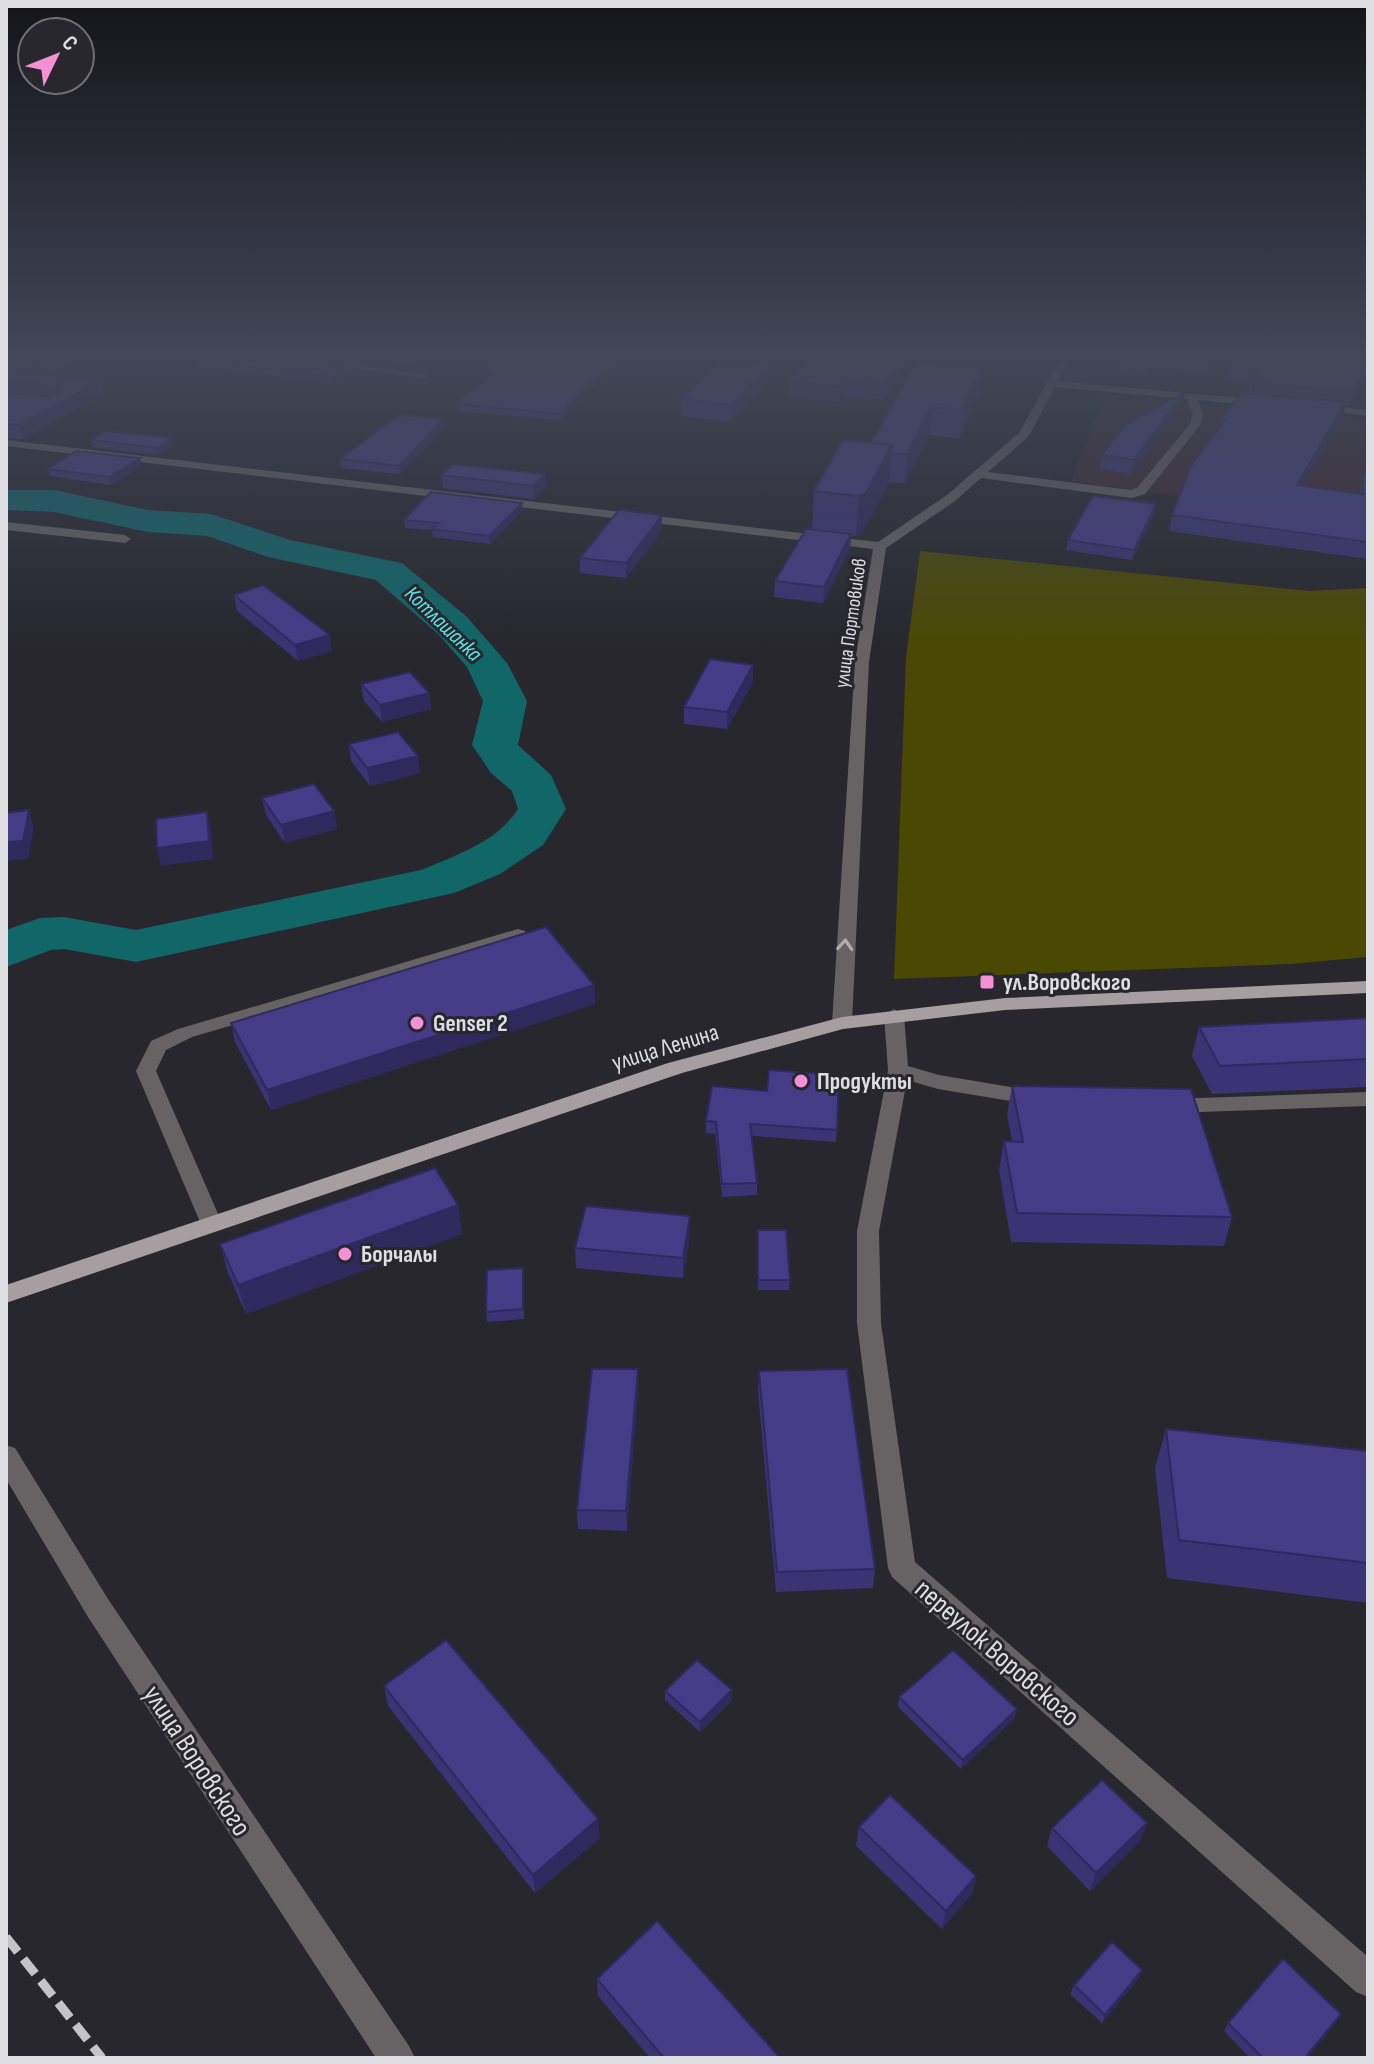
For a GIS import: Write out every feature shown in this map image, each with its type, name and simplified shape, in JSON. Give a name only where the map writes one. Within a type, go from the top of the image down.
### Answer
[{"type":"main road","name":"улица Ленина","points":[[6,1294],[675,1068],[842,1023],[1005,1004],[1368,987]]},
{"type":"street","points":[[94,453],[880,546]]},
{"type":"street","name":"улица Портовиков","points":[[842,1023],[862,662],[880,546],[951,498],[1002,453]]},
{"type":"street","points":[[978,474],[1132,494],[1141,491],[1172,453]]},
{"type":"street","points":[[6,526],[125,539]]},
{"type":"street","points":[[211,1223],[146,1071],[158,1046],[185,1033],[518,935]]},
{"type":"street","name":"переулок Воровского","points":[[894,1015],[898,1070],[868,1231],[869,1323],[902,1568],[1368,1980]]},
{"type":"street","points":[[898,1070],[998,1094],[1057,1100]]},
{"type":"street","points":[[1143,1106],[1227,1107],[1368,1099]]},
{"type":"street","name":"улица Воровского","points":[[6,1456],[98,1608],[397,2058]]},
{"type":"shaded area","points":[[1082,453],[1368,453],[1368,522],[1071,481]]},
{"type":"shaded area","points":[[920,551],[1309,591],[1368,588],[1368,957],[1289,964],[894,979],[906,657]]},
{"type":"building","points":[[72,453],[140,458],[109,477],[48,469]]},
{"type":"building","points":[[348,453],[411,453],[399,466],[340,459]]},
{"type":"building","points":[[835,453],[887,453],[865,494],[814,491]]},
{"type":"building","points":[[1103,453],[1139,453],[1134,460]]},
{"type":"building","points":[[1200,453],[1316,453],[1297,485],[1363,494],[1363,474],[1368,474],[1368,542],[1172,515],[1191,466]]},
{"type":"building","points":[[453,464],[545,474],[533,486],[441,475]]},
{"type":"building","points":[[431,492],[522,503],[489,536],[432,529],[439,523],[404,520]]},
{"type":"building","points":[[1093,496],[1156,504],[1134,550],[1068,540]]},
{"type":"building","points":[[619,510],[662,515],[626,563],[580,558]]},
{"type":"building","points":[[806,529],[851,534],[824,587],[775,581]]},
{"type":"building","points":[[263,585],[330,635],[295,645],[234,595]]},
{"type":"building","points":[[710,659],[753,665],[727,712],[684,707]]},
{"type":"building","points":[[410,672],[429,693],[380,705],[361,684]]},
{"type":"building","points":[[398,732],[418,756],[367,768],[349,744]]},
{"type":"building","points":[[314,784],[334,811],[281,825],[262,798]]},
{"type":"building","points":[[29,810],[23,841],[6,842],[6,813]]},
{"type":"building","points":[[207,812],[209,841],[157,848],[156,819]]},
{"type":"building","name":"Genser 2","points":[[546,927],[594,985],[267,1090],[231,1023]]},
{"type":"building","points":[[1368,1018],[1368,1059],[1220,1066],[1199,1027]]},
{"type":"building","points":[[769,1070],[839,1075],[837,1130],[750,1124],[757,1183],[722,1184],[716,1122],[706,1121],[712,1086],[767,1091]]},
{"type":"building","points":[[1012,1086],[1191,1089],[1232,1217],[1017,1213],[1004,1141],[1023,1142]]},
{"type":"building","points":[[435,1168],[458,1205],[238,1285],[220,1244]]},
{"type":"building","points":[[586,1206],[690,1216],[683,1258],[575,1248]]},
{"type":"building","points":[[758,1230],[786,1230],[790,1280],[758,1280]]},
{"type":"building","points":[[523,1268],[523,1309],[486,1312],[487,1270]]},
{"type":"building","points":[[592,1369],[638,1369],[626,1511],[577,1510]]},
{"type":"building","points":[[847,1369],[875,1569],[777,1572],[759,1371]]},
{"type":"building","points":[[1166,1429],[1368,1451],[1368,1563],[1179,1540]]},
{"type":"building","points":[[446,1640],[598,1819],[533,1875],[384,1686]]},
{"type":"building","points":[[953,1650],[1017,1709],[963,1760],[899,1697]]},
{"type":"building","points":[[697,1660],[732,1690],[700,1722],[665,1691]]},
{"type":"building","points":[[1102,1780],[1147,1823],[1096,1873],[1052,1828]]},
{"type":"building","points":[[890,1795],[976,1876],[946,1911],[859,1827]]},
{"type":"building","points":[[657,1921],[780,2058],[664,2058],[597,1979]]},
{"type":"building","points":[[1112,1942],[1142,1970],[1105,2015],[1074,1985]]},
{"type":"building","points":[[1283,1959],[1341,2014],[1305,2058],[1263,2058],[1228,2023]]},
{"type":"waterway","name":"Котлашанка","points":[[6,500],[54,501],[148,521],[211,525],[281,549],[389,571],[453,626],[486,663],[505,701],[495,745],[507,763],[534,785],[542,809],[526,835],[482,863],[436,882],[136,946],[64,933],[40,934],[6,951]]},
{"type":"railway","points":[[6,1937],[102,2058]]},
{"type":"place","name":"ул.Воровского","points":[[987,982]]},
{"type":"place","name":"Genser 2","points":[[417,1023]]},
{"type":"place","name":"Продукты","points":[[801,1081]]},
{"type":"place","name":"Борчалы","points":[[345,1254]]}]
